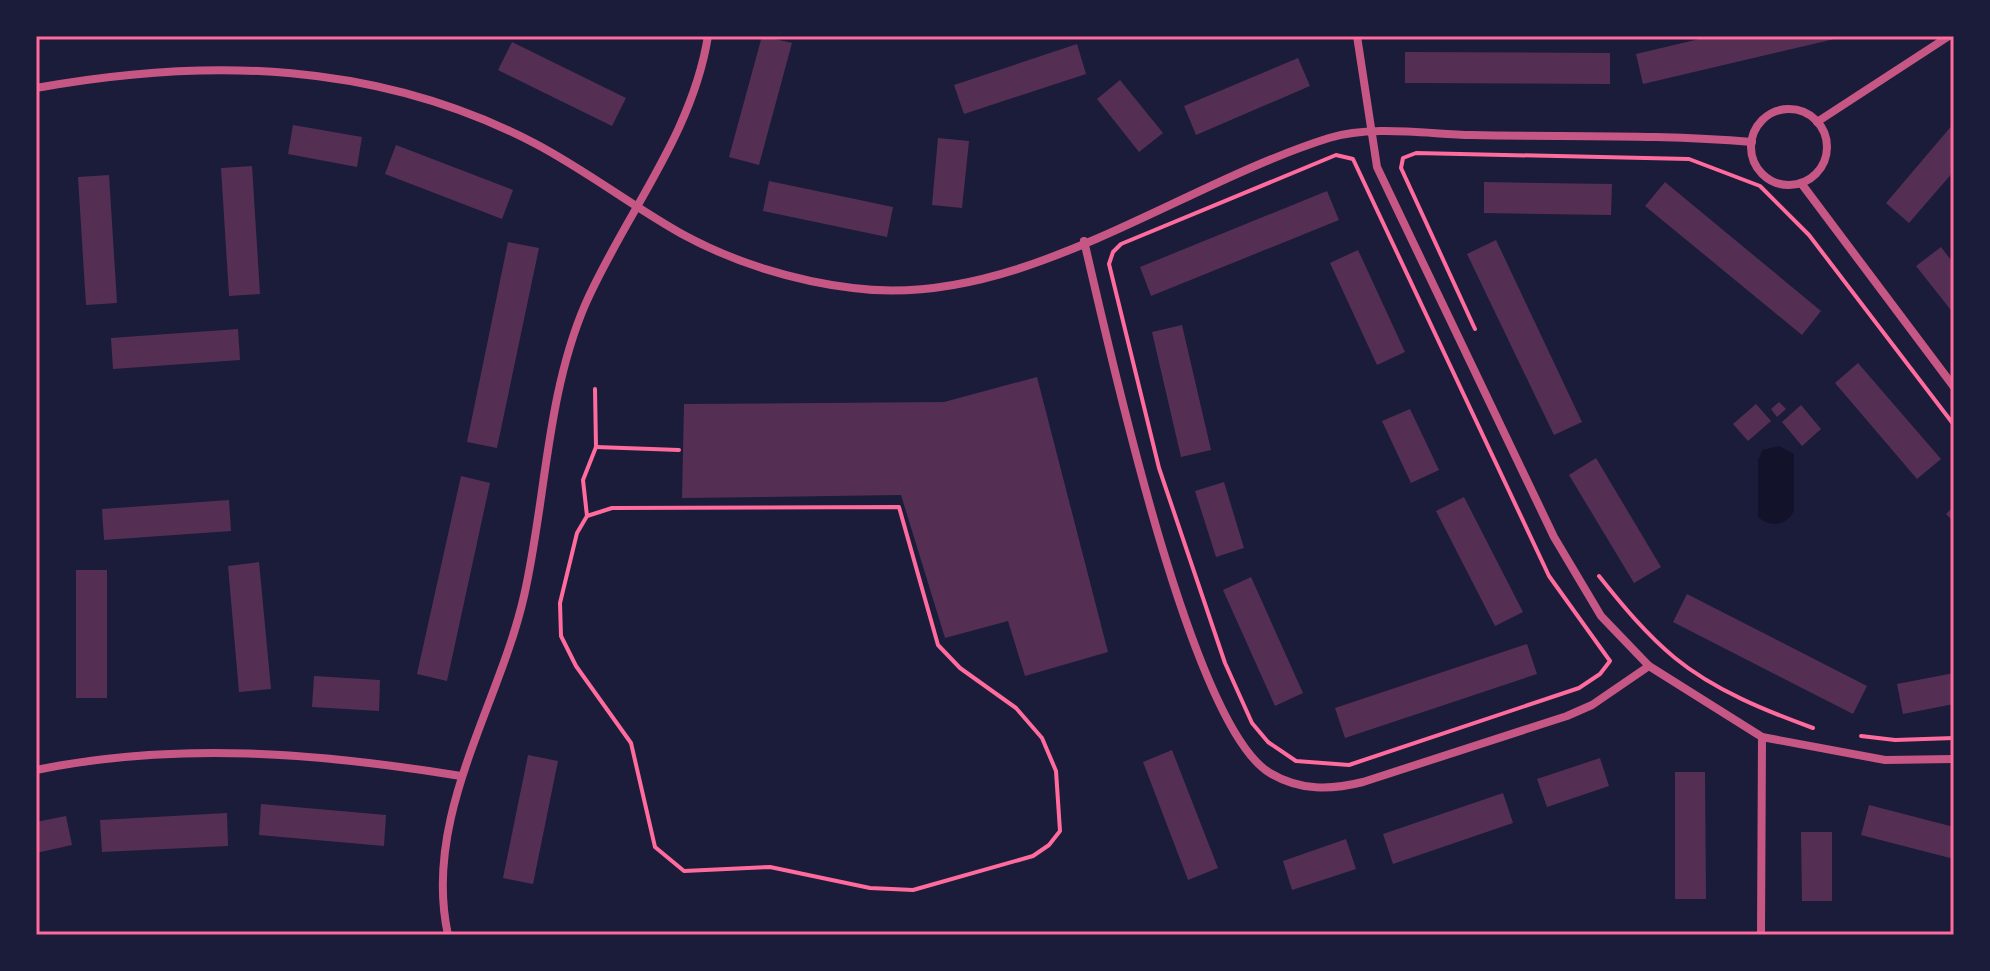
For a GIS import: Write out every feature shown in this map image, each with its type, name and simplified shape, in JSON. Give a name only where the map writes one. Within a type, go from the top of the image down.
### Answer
[{"type":"street","points":[[448,935],[444,881],[461,776],[499,682],[524,597],[542,508],[555,409],[571,346],[591,293],[692,102],[708,36]]},
{"type":"street","points":[[1357,36],[1377,167],[1554,537],[1601,616],[1649,666],[1762,737],[1885,760],[1954,759]]},
{"type":"street","points":[[1817,122],[1949,36]]},
{"type":"street","points":[[36,88],[108,75],[231,67],[305,73],[376,86],[466,113],[532,141],[640,205],[679,232],[727,256],[853,288],[902,291],[977,281],[1084,241],[1252,167],[1333,137],[1371,133],[1752,142]]},
{"type":"street","points":[[1777,111],[1800,111],[1817,122],[1825,133],[1827,153],[1816,175],[1801,183],[1786,185],[1764,176],[1756,166],[1752,142],[1761,122],[1777,111]]},
{"type":"street","points":[[1801,183],[1954,387]]},
{"type":"street","points":[[1084,241],[1141,477],[1211,689],[1235,736],[1268,772],[1303,787],[1336,788],[1363,782],[1567,716],[1592,705],[1649,666]]},
{"type":"street","points":[[1761,935],[1762,737]]},
{"type":"street","points":[[36,770],[135,756],[280,753],[351,759],[461,776]]},
{"type":"path","points":[[1476,330],[1401,168],[1403,158],[1416,153],[1704,162],[1760,186],[1780,202],[1954,425]]},
{"type":"path","points":[[1336,155],[1353,159],[1362,179],[1549,576],[1610,661],[1600,674],[1579,688],[1349,765],[1327,765],[1296,761],[1268,742],[1252,723],[1225,663],[1159,468],[1109,264],[1113,252],[1121,244],[1336,155]]},
{"type":"path","points":[[587,516],[612,508],[899,507],[938,645],[960,668],[1016,708],[1042,738],[1056,771],[1062,817],[1060,831],[1049,845],[1033,856],[913,890],[870,888],[770,867],[684,871],[655,847],[631,743],[576,666],[561,636],[560,603],[577,533],[587,516],[583,480],[596,447],[595,389]]},
{"type":"path","points":[[596,447],[679,450]]},
{"type":"path","points":[[1594,570],[1628,612],[1675,659],[1769,712],[1826,731]]},
{"type":"path","points":[[1850,735],[1895,740],[1954,738]]},
{"type":"shaded area","points":[[1779,446],[1794,454],[1794,511],[1786,520],[1773,524],[1758,517],[1758,460],[1763,450]]},
{"type":"building","points":[[762,36],[792,43],[759,165],[729,157]]},
{"type":"building","points":[[1712,36],[1843,37],[1643,84],[1636,54]]},
{"type":"building","points":[[512,42],[626,98],[612,126],[498,70]]},
{"type":"building","points":[[1077,44],[1086,74],[964,114],[954,85]]},
{"type":"building","points":[[1405,52],[1610,53],[1610,84],[1405,83]]},
{"type":"building","points":[[1298,58],[1310,86],[1196,135],[1184,106]]},
{"type":"building","points":[[1120,80],[1163,133],[1139,152],[1097,99]]},
{"type":"building","points":[[1954,123],[1954,171],[1909,223],[1886,203]]},
{"type":"building","points":[[293,125],[362,137],[357,167],[288,154]]},
{"type":"building","points":[[938,138],[969,141],[962,208],[932,205]]},
{"type":"building","points":[[396,145],[513,190],[502,219],[385,174]]},
{"type":"building","points":[[252,166],[260,294],[229,296],[221,168]]},
{"type":"building","points":[[109,175],[117,303],[86,305],[78,177]]},
{"type":"building","points":[[769,181],[893,207],[887,237],[763,211]]},
{"type":"building","points":[[1484,182],[1612,184],[1611,215],[1484,213]]},
{"type":"building","points":[[1665,182],[1821,311],[1802,335],[1645,206]]},
{"type":"building","points":[[1327,191],[1339,220],[1151,296],[1140,267]]},
{"type":"building","points":[[1496,240],[1582,422],[1554,435],[1467,254]]},
{"type":"building","points":[[508,242],[539,248],[497,448],[467,442]]},
{"type":"building","points":[[1941,247],[1954,264],[1954,314],[1916,266]]},
{"type":"building","points":[[1358,250],[1405,352],[1377,365],[1330,263]]},
{"type":"building","points":[[1182,325],[1211,450],[1181,457],[1152,332]]},
{"type":"building","points":[[238,329],[240,360],[113,369],[111,338]]},
{"type":"building","points":[[1858,363],[1941,459],[1917,479],[1835,383]]},
{"type":"building","points":[[1037,377],[1108,652],[1025,676],[1008,621],[945,638],[901,495],[682,498],[684,404],[944,402]]},
{"type":"building","points":[[1779,402],[1786,409],[1777,417],[1771,409]]},
{"type":"building","points":[[1756,404],[1771,421],[1748,441],[1733,424]]},
{"type":"building","points":[[1801,405],[1821,429],[1802,446],[1782,422]]},
{"type":"building","points":[[1410,409],[1439,470],[1411,483],[1382,421]]},
{"type":"building","points":[[1596,458],[1661,567],[1634,583],[1569,475]]},
{"type":"building","points":[[461,476],[490,483],[447,681],[417,674]]},
{"type":"building","points":[[1224,482],[1244,548],[1216,557],[1195,491]]},
{"type":"building","points":[[1464,497],[1523,612],[1495,626],[1436,511]]},
{"type":"building","points":[[229,500],[231,531],[104,540],[102,509]]},
{"type":"building","points":[[1954,506],[1954,522],[1946,514]]},
{"type":"building","points":[[259,562],[271,689],[239,692],[228,566]]},
{"type":"building","points":[[76,570],[107,570],[107,698],[76,698]]},
{"type":"building","points":[[1251,577],[1303,693],[1275,706],[1223,590]]},
{"type":"building","points":[[1687,594],[1867,686],[1853,714],[1673,622]]},
{"type":"building","points":[[1527,644],[1537,674],[1345,738],[1335,708]]},
{"type":"building","points":[[1954,673],[1954,704],[1903,714],[1897,684]]},
{"type":"building","points":[[314,676],[380,680],[379,711],[312,707]]},
{"type":"building","points":[[1172,750],[1218,868],[1188,880],[1143,762]]},
{"type":"building","points":[[528,755],[558,761],[533,884],[503,878]]},
{"type":"building","points":[[1600,758],[1609,786],[1547,807],[1537,779]]},
{"type":"building","points":[[1675,772],[1705,772],[1706,899],[1675,899]]},
{"type":"building","points":[[1503,793],[1513,823],[1393,864],[1383,834]]},
{"type":"building","points":[[261,804],[386,815],[384,846],[259,835]]},
{"type":"building","points":[[1869,805],[1954,827],[1954,859],[1861,835]]},
{"type":"building","points":[[227,813],[228,846],[102,852],[100,820]]},
{"type":"building","points":[[66,816],[72,845],[36,853],[36,822]]},
{"type":"building","points":[[1801,832],[1832,832],[1832,901],[1802,901]]},
{"type":"building","points":[[1346,839],[1356,869],[1292,890],[1283,861]]}]
